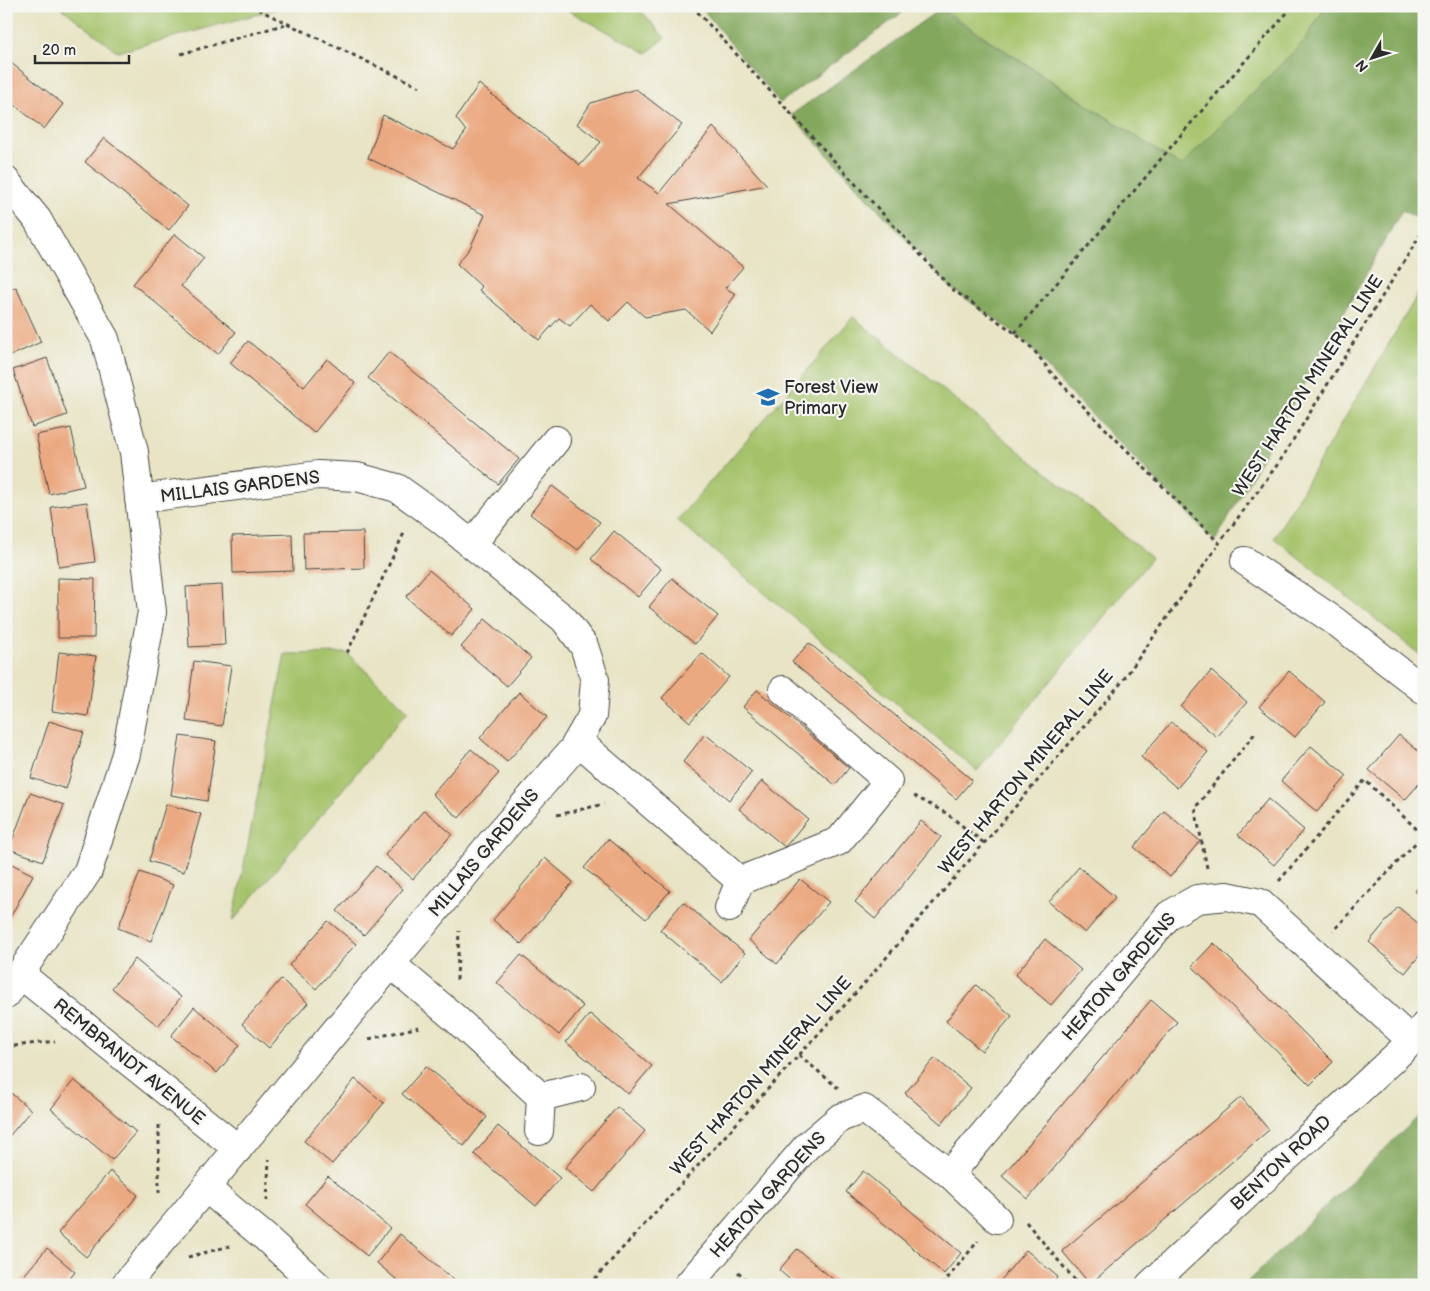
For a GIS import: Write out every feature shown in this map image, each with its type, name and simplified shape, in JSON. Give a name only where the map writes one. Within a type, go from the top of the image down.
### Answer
[{"type":"street","name":"REMBRANDT AVENUE","points":[[6,181],[37,219],[105,339],[134,452],[152,612],[126,754],[88,872],[13,985],[95,1035],[238,1149]]},
{"type":"street","points":[[472,544],[556,440]]},
{"type":"street","name":"MILLAIS GARDENS","points":[[125,1285],[490,843],[573,749],[592,716],[595,680],[584,646],[564,619],[440,518],[397,488],[357,477],[318,475],[139,499]]},
{"type":"street","points":[[1245,560],[1336,622],[1424,690]]},
{"type":"street","points":[[729,908],[740,881],[839,841],[888,781],[783,690]]},
{"type":"street","points":[[578,741],[740,881]]},
{"type":"street","name":"HEATON GARDENS","points":[[950,1174],[1168,914],[1196,899],[1228,896],[1260,902]]},
{"type":"street","points":[[1260,902],[1314,952],[1418,1034]]},
{"type":"street","points":[[391,964],[456,1019],[541,1097]]},
{"type":"street","name":"BENTON ROAD","points":[[1150,1285],[1418,1034]]},
{"type":"street","points":[[541,1097],[581,1087]]},
{"type":"street","points":[[539,1131],[541,1097]]},
{"type":"street","points":[[864,1109],[950,1174],[997,1219]]},
{"type":"street","name":"HEATON GARDENS","points":[[688,1285],[807,1146],[840,1118],[864,1109]]},
{"type":"street","points":[[206,1188],[318,1285]]},
{"type":"path","points":[[251,6],[420,87]]},
{"type":"path","points":[[692,6],[952,289],[1015,333],[1033,349],[1053,375],[1219,544]]},
{"type":"path","points":[[1015,333],[1293,6]]},
{"type":"path","points":[[181,54],[287,23]]},
{"type":"path","name":"WEST HARTON MINERAL LINE","points":[[589,1285],[869,977],[1121,682],[1280,461],[1424,229]]},
{"type":"path","points":[[347,653],[418,503]]},
{"type":"path","points":[[1213,898],[1195,808],[1256,732]]},
{"type":"path","points":[[1260,902],[1364,780],[1423,835],[1314,952]]},
{"type":"path","points":[[888,781],[946,813],[984,843]]},
{"type":"path","points":[[551,816],[642,795]]},
{"type":"path","points":[[6,1048],[95,1035]]},
{"type":"path","points":[[799,1055],[864,1109]]},
{"type":"path","points":[[159,1086],[160,1244]]},
{"type":"path","points":[[942,1285],[997,1219],[1012,1205],[1079,1285]]},
{"type":"green space","points":[[59,6],[288,6],[118,52]]},
{"type":"green space","points":[[560,6],[637,6],[665,38],[647,53]]},
{"type":"green space","points":[[700,6],[911,6],[780,103]]},
{"type":"green space","points":[[938,6],[1326,6],[1305,40],[1181,166]]},
{"type":"green space","points":[[1326,6],[1424,6],[1424,222],[1402,210],[1215,541],[1053,375],[1033,349],[1015,333],[952,289],[791,115],[940,9],[1181,166],[1305,40]]},
{"type":"green space","points":[[1424,284],[1424,658],[1274,538]]},
{"type":"green space","points":[[853,317],[1152,558],[977,771],[677,520]]},
{"type":"green space","points":[[347,653],[408,711],[233,921],[285,654]]},
{"type":"green space","points":[[1421,1114],[1424,1117],[1424,1285],[1244,1285]]},
{"type":"building","points":[[6,59],[63,104],[44,129],[6,98]]},
{"type":"building","points":[[479,84],[580,165],[601,142],[577,124],[591,103],[636,89],[682,125],[638,178],[659,193],[713,127],[767,185],[669,204],[743,267],[725,288],[736,294],[710,331],[686,310],[645,317],[628,302],[609,321],[590,304],[570,326],[559,318],[539,340],[479,290],[482,287],[457,264],[470,248],[485,215],[368,158],[383,115],[453,149],[466,131],[456,118]]},
{"type":"building","points":[[104,138],[188,206],[169,230],[85,162]]},
{"type":"building","points":[[175,234],[204,258],[181,286],[236,332],[218,354],[133,284]]},
{"type":"building","points":[[16,287],[41,342],[8,357],[6,353],[6,291]]},
{"type":"building","points":[[248,341],[304,387],[327,359],[355,383],[314,433],[230,363]]},
{"type":"building","points":[[389,352],[519,459],[498,484],[368,378]]},
{"type":"building","points":[[47,358],[67,415],[32,427],[13,370]]},
{"type":"building","points":[[71,428],[84,486],[49,494],[36,435]]},
{"type":"building","points":[[552,486],[600,522],[578,550],[530,514]]},
{"type":"building","points":[[87,502],[95,562],[59,567],[51,507]]},
{"type":"building","points":[[614,531],[661,569],[638,597],[591,559]]},
{"type":"building","points":[[363,532],[364,568],[304,570],[303,533]]},
{"type":"building","points":[[292,534],[293,571],[233,573],[232,536]]},
{"type":"building","points":[[429,570],[475,609],[451,636],[406,597]]},
{"type":"building","points":[[58,578],[95,579],[94,638],[58,638]]},
{"type":"building","points":[[672,578],[718,616],[695,644],[649,607]]},
{"type":"building","points":[[222,585],[225,645],[189,647],[186,587]]},
{"type":"building","points":[[485,619],[531,658],[507,686],[461,647]]},
{"type":"building","points":[[809,643],[972,780],[956,799],[792,662]]},
{"type":"building","points":[[59,652],[96,656],[88,716],[52,711]]},
{"type":"building","points":[[702,653],[729,677],[690,722],[662,698]]},
{"type":"building","points":[[194,661],[231,666],[222,726],[186,721]]},
{"type":"building","points":[[1211,671],[1247,702],[1217,737],[1181,707]]},
{"type":"building","points":[[1289,671],[1325,702],[1295,737],[1259,707]]},
{"type":"building","points":[[757,690],[849,768],[835,785],[743,707]]},
{"type":"building","points":[[519,692],[547,717],[507,762],[480,738]]},
{"type":"building","points":[[49,721],[84,732],[66,789],[31,778]]},
{"type":"building","points":[[1171,722],[1208,752],[1177,788],[1141,757]]},
{"type":"building","points":[[705,734],[752,772],[729,800],[683,762]]},
{"type":"building","points":[[1399,735],[1424,756],[1424,778],[1405,800],[1369,770]]},
{"type":"building","points":[[180,736],[216,741],[207,801],[171,795]]},
{"type":"building","points":[[1311,746],[1347,776],[1317,812],[1281,781]]},
{"type":"building","points":[[471,749],[499,773],[459,818],[432,794]]},
{"type":"building","points":[[762,781],[808,819],[785,847],[739,809]]},
{"type":"building","points":[[30,793],[64,805],[43,861],[9,849]]},
{"type":"building","points":[[1268,799],[1304,830],[1274,865],[1238,835]]},
{"type":"building","points":[[166,804],[201,814],[184,872],[149,861]]},
{"type":"building","points":[[424,810],[452,834],[413,879],[385,855]]},
{"type":"building","points":[[1164,811],[1200,841],[1170,877],[1134,847]]},
{"type":"building","points":[[921,821],[941,837],[875,919],[855,902]]},
{"type":"building","points":[[608,839],[670,891],[646,919],[584,868]]},
{"type":"building","points":[[545,858],[573,882],[521,944],[493,920]]},
{"type":"building","points":[[6,861],[33,875],[6,925]]},
{"type":"building","points":[[376,866],[403,889],[364,935],[337,911]]},
{"type":"building","points":[[1079,867],[1115,897],[1085,933],[1049,902]]},
{"type":"building","points":[[140,872],[173,885],[151,941],[118,928]]},
{"type":"building","points":[[800,879],[829,902],[777,964],[749,940]]},
{"type":"building","points":[[1424,880],[1424,898],[1415,891]]},
{"type":"building","points":[[683,902],[745,953],[722,982],[660,930]]},
{"type":"building","points":[[1398,907],[1424,928],[1424,950],[1405,973],[1369,942]]},
{"type":"building","points":[[328,921],[356,944],[316,989],[289,965]]},
{"type":"building","points":[[1045,939],[1081,970],[1051,1005],[1015,975]]},
{"type":"building","points":[[1214,943],[1333,1062],[1310,1085],[1192,966]]},
{"type":"building","points":[[521,955],[583,1006],[559,1035],[497,983]]},
{"type":"building","points":[[135,959],[181,997],[158,1026],[112,988]]},
{"type":"building","points":[[281,979],[308,1003],[269,1048],[242,1024]]},
{"type":"building","points":[[976,985],[1012,1016],[982,1051],[946,1021]]},
{"type":"building","points":[[1151,1000],[1177,1022],[1028,1199],[1002,1176]]},
{"type":"building","points":[[194,1007],[240,1045],[217,1073],[171,1036]]},
{"type":"building","points":[[590,1014],[652,1066],[628,1094],[566,1042]]},
{"type":"building","points":[[935,1058],[971,1088],[941,1124],[905,1093]]},
{"type":"building","points":[[426,1066],[487,1117],[464,1146],[402,1094]]},
{"type":"building","points":[[355,1079],[384,1103],[332,1164],[304,1141]]},
{"type":"building","points":[[74,1080],[136,1132],[112,1160],[51,1109]]},
{"type":"building","points":[[6,1089],[31,1110],[6,1140]]},
{"type":"building","points":[[1241,1097],[1269,1130],[1090,1284],[1062,1251]]},
{"type":"building","points":[[617,1107],[645,1131],[594,1192],[565,1168]]},
{"type":"building","points":[[498,1126],[560,1178],[536,1206],[474,1154]]},
{"type":"building","points":[[110,1171],[138,1195],[86,1257],[58,1233]]},
{"type":"building","points":[[863,1171],[961,1253],[944,1274],[846,1192]]},
{"type":"building","points":[[328,1176],[390,1228],[367,1256],[305,1204]]},
{"type":"building","points":[[400,1234],[460,1285],[403,1285],[377,1263]]},
{"type":"building","points":[[47,1248],[75,1272],[65,1285],[16,1285]]},
{"type":"building","points":[[797,1249],[840,1285],[796,1285],[779,1270]]},
{"type":"building","points":[[1026,1250],[1058,1277],[1051,1285],[997,1285]]},
{"type":"place","name":"Forest View Primary","points":[[768,397]]}]
